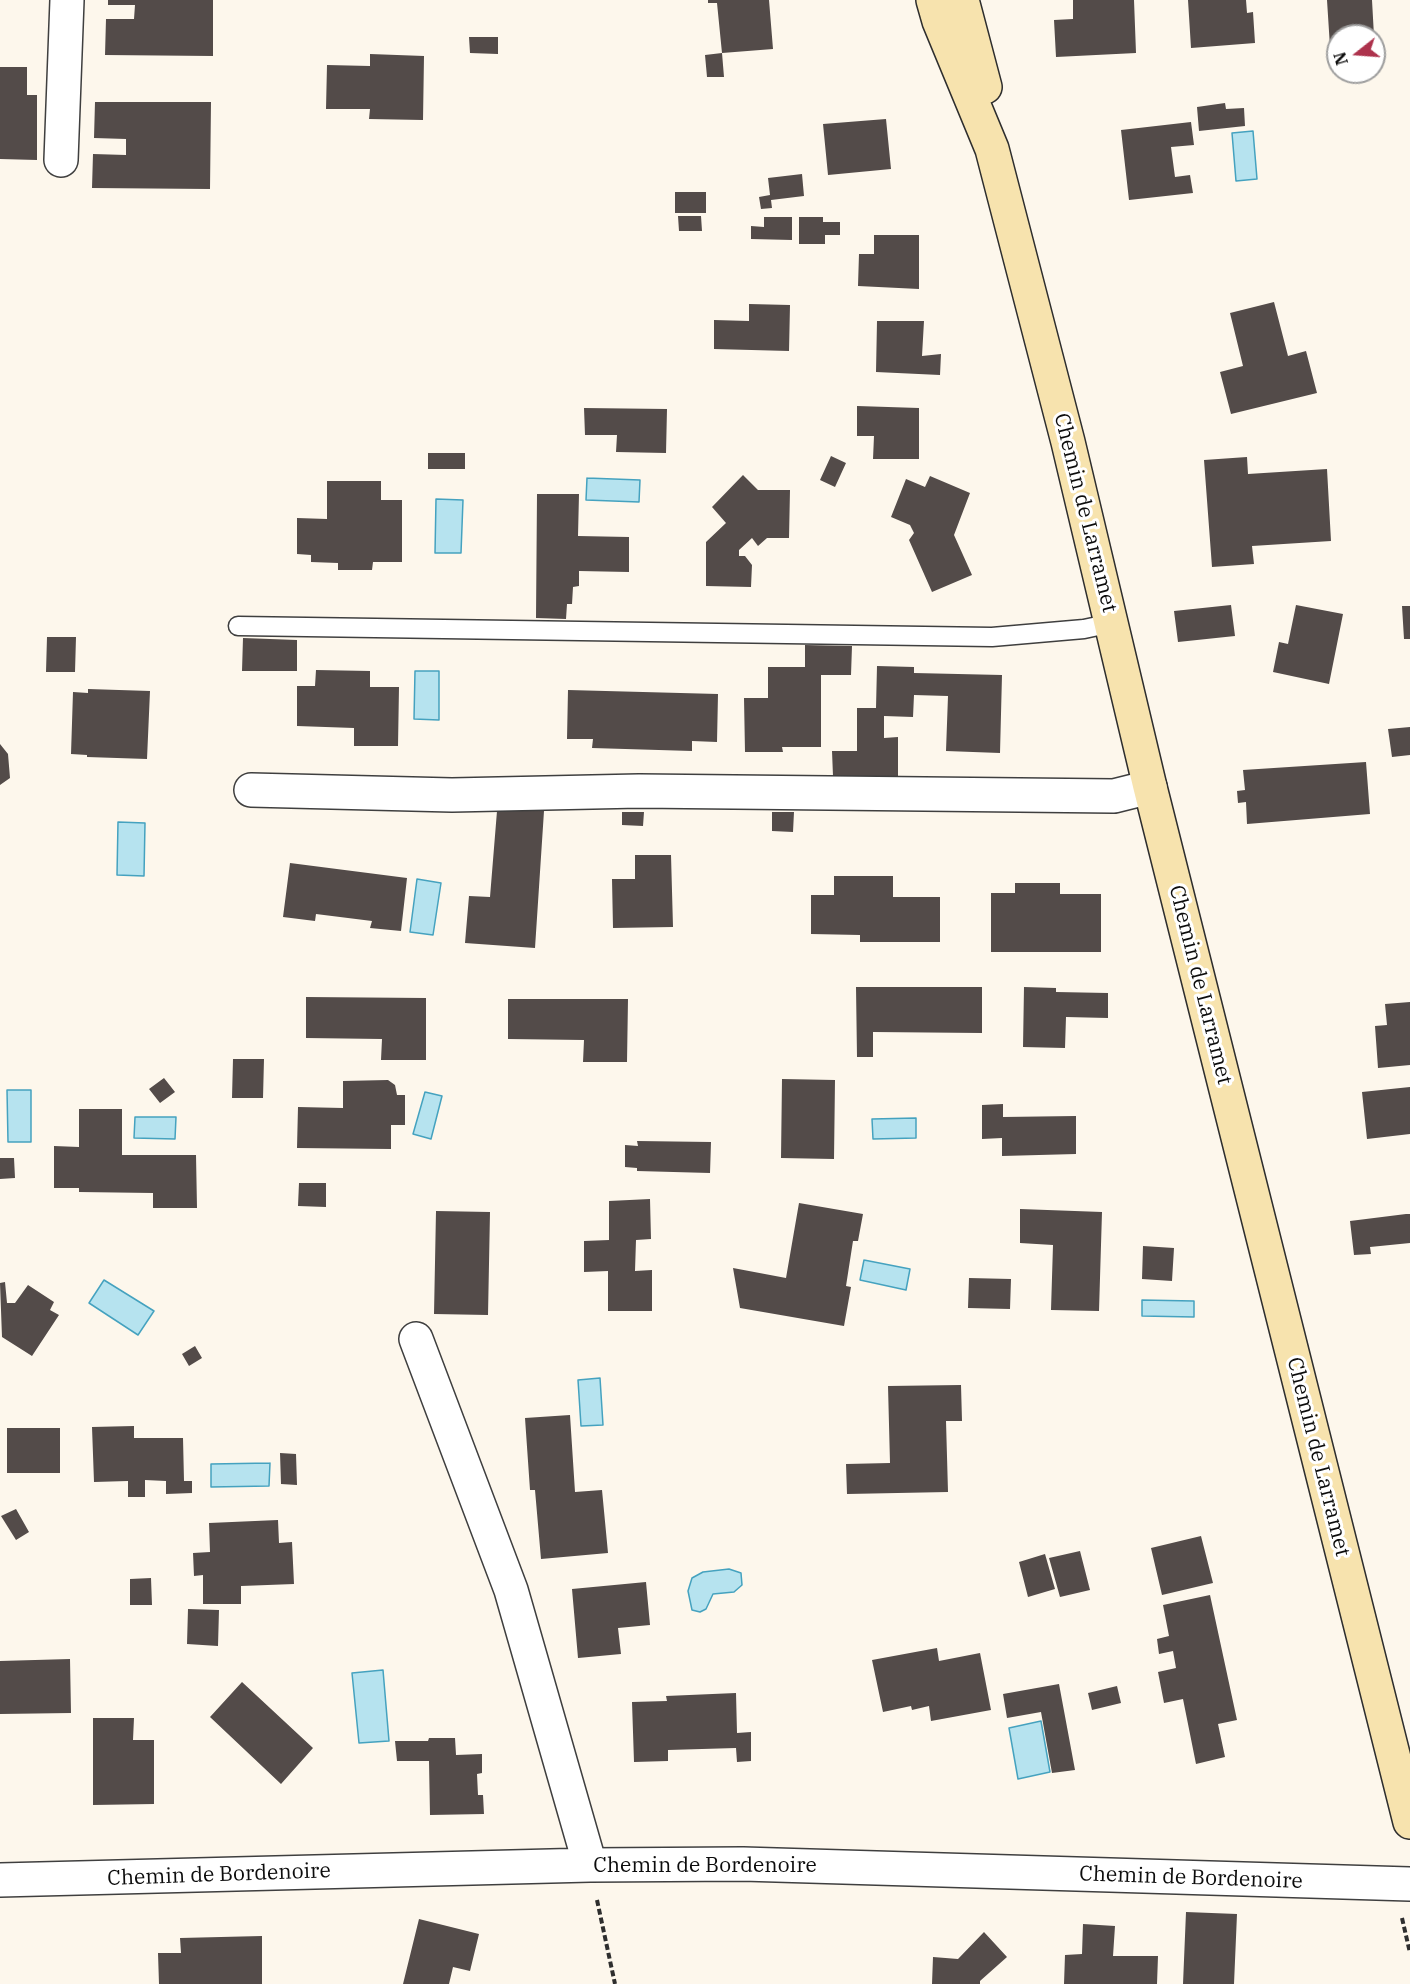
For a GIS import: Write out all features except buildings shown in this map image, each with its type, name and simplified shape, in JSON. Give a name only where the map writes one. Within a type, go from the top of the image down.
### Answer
[{"type":"main road","name":"Chemin de Larramet","points":[[933,0],[939,21],[992,148]]},
{"type":"main road","name":"Chemin de Larramet","points":[[962,0],[986,93],[992,148],[1410,1822]]},
{"type":"street","points":[[61,160],[67,0]]},
{"type":"street","points":[[251,790],[452,795],[639,791],[1114,796],[1150,787]]},
{"type":"street","points":[[417,1339],[510,1590],[590,1865]]},
{"type":"street","name":"Chemin de Bordenoire","points":[[0,1880],[590,1865],[743,1864],[1410,1884]]},
{"type":"lane","points":[[238,626],[992,637],[1112,623]]},
{"type":"path","points":[[590,1865],[615,1984]]},
{"type":"water","points":[[1253,131],[1257,179],[1236,181],[1232,133]]},
{"type":"water","points":[[587,478],[640,480],[639,502],[586,500]]},
{"type":"water","points":[[436,499],[463,500],[461,553],[435,553]]},
{"type":"water","points":[[415,671],[439,671],[439,720],[414,719]]},
{"type":"water","points":[[118,822],[145,823],[144,876],[117,875]]},
{"type":"water","points":[[417,879],[441,883],[433,935],[410,932]]},
{"type":"water","points":[[7,1090],[31,1090],[31,1142],[8,1142]]},
{"type":"water","points":[[425,1092],[442,1096],[431,1139],[413,1134]]},
{"type":"water","points":[[135,1117],[176,1117],[175,1139],[134,1138]]},
{"type":"water","points":[[916,1118],[916,1138],[873,1139],[872,1119]]},
{"type":"water","points":[[864,1260],[910,1269],[906,1290],[860,1280]]},
{"type":"water","points":[[104,1280],[154,1311],[138,1335],[89,1303]]},
{"type":"water","points":[[1142,1300],[1194,1301],[1194,1317],[1142,1316]]},
{"type":"water","points":[[600,1378],[603,1425],[581,1426],[578,1380]]},
{"type":"water","points":[[270,1463],[269,1486],[211,1487],[211,1464]]},
{"type":"water","points":[[729,1569],[741,1573],[742,1585],[734,1592],[713,1594],[706,1609],[700,1612],[692,1610],[688,1591],[692,1578],[703,1572]]},
{"type":"water","points":[[383,1670],[389,1741],[359,1743],[352,1673]]},
{"type":"water","points":[[1041,1721],[1050,1772],[1018,1779],[1009,1728]]}]
